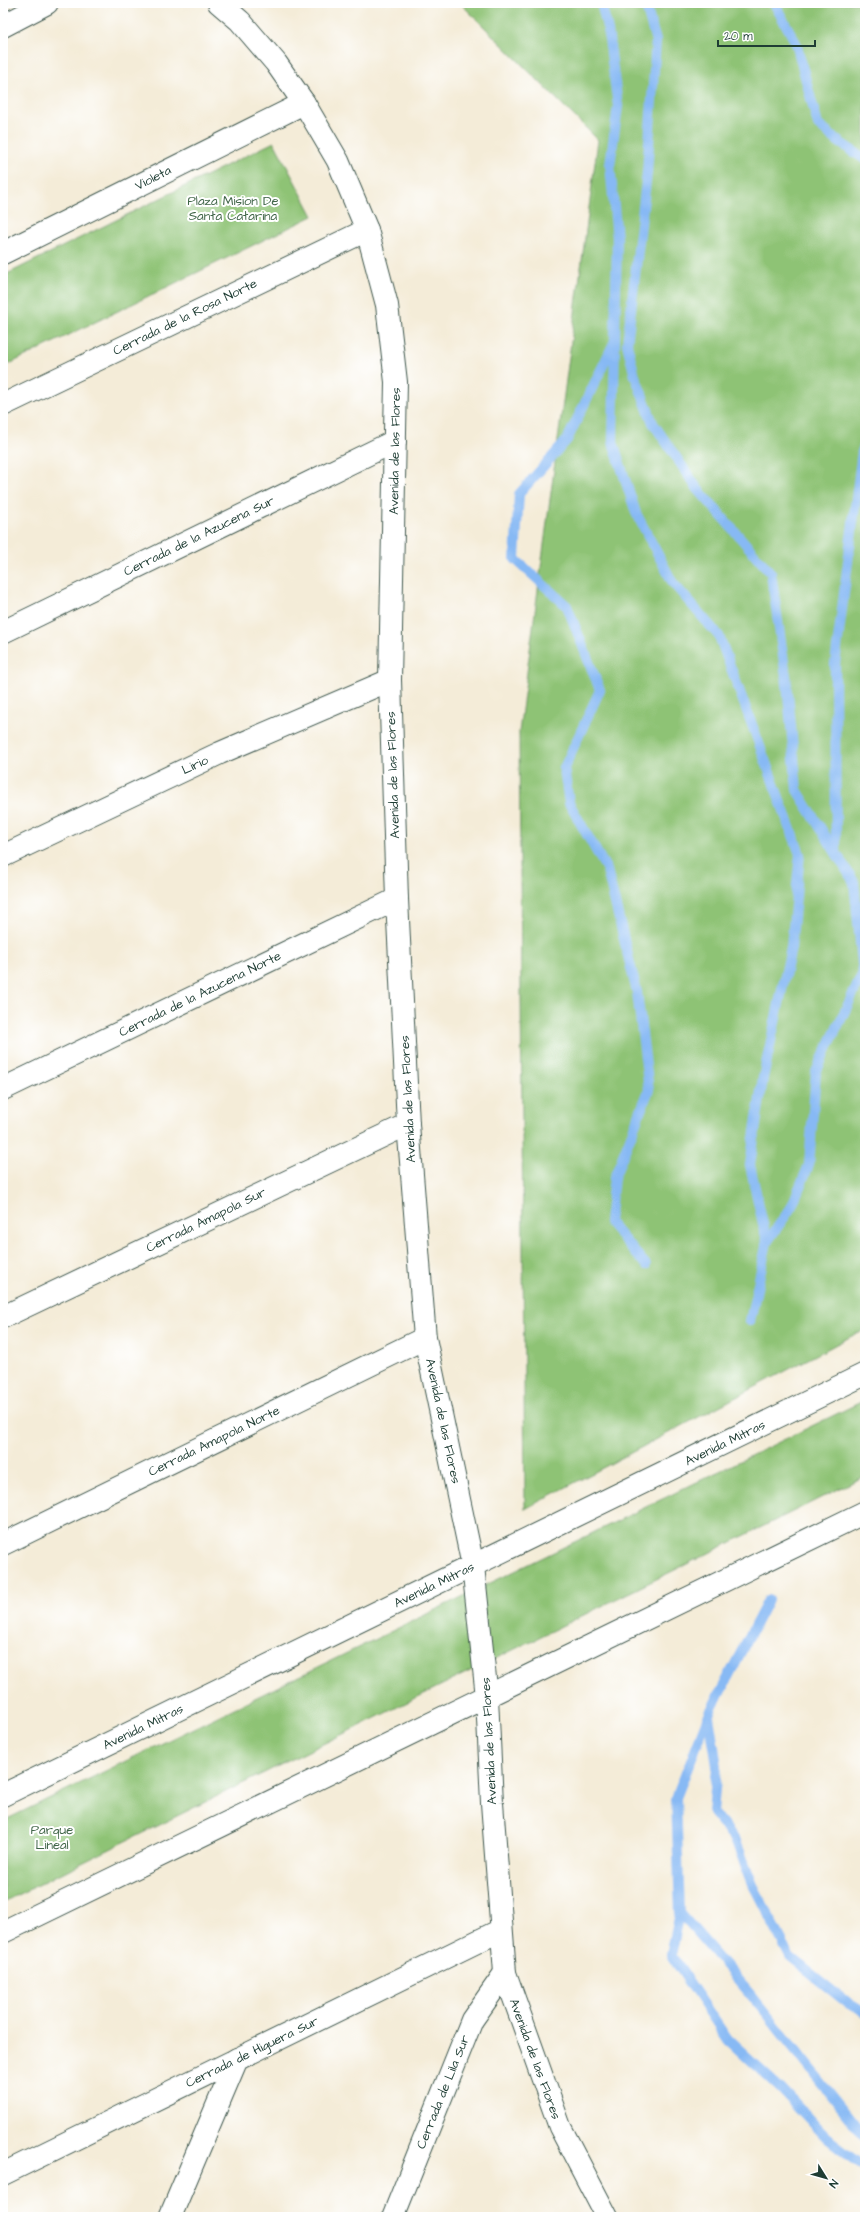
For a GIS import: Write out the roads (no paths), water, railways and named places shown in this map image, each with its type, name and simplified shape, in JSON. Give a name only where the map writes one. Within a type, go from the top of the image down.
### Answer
[{"type":"street","points":[[3,26],[47,3]]},
{"type":"street","name":"Avenida de las Flores","points":[[219,3],[240,21],[276,63],[304,103],[338,161],[367,230],[387,305],[396,382],[390,680],[397,899],[408,1124],[425,1338],[473,1566],[487,1697],[505,1973],[560,2127],[607,2217]]},
{"type":"street","name":"Violeta","points":[[3,253],[304,103]]},
{"type":"street","name":"Cerrada de la Rosa Norte","points":[[3,405],[367,230]]},
{"type":"street","name":"Cerrada de la Azucena Sur","points":[[3,632],[395,441]]},
{"type":"street","name":"Lirio","points":[[3,856],[220,753],[390,680]]},
{"type":"street","name":"Cerrada de la Azucena Norte","points":[[3,1089],[397,899]]},
{"type":"street","name":"Cerrada Amapola Sur","points":[[3,1317],[408,1124]]},
{"type":"street","name":"Cerrada Amapola Norte","points":[[3,1544],[425,1338]]},
{"type":"street","name":"Avenida Mitras","points":[[3,1795],[865,1374]]},
{"type":"street","points":[[3,1932],[865,1512]]},
{"type":"street","name":"Cerrada de Higuera Sur","points":[[3,2174],[501,1930]]},
{"type":"street","name":"Cerrada de Lila Sur","points":[[392,2217],[472,2020],[505,1973]]},
{"type":"street","points":[[170,2217],[237,2059]]},
{"type":"waterway","points":[[601,3],[608,31],[618,106],[610,165],[617,238],[613,442],[636,513],[673,583],[719,636],[800,854],[791,948],[763,1078],[750,1165],[767,1242]]},
{"type":"waterway","points":[[645,3],[656,41],[647,173],[627,344],[635,376],[653,423],[697,488],[771,573],[787,683],[797,790],[854,882],[863,973],[816,1072],[809,1165],[791,1208],[767,1242],[750,1321]]},
{"type":"waterway","points":[[774,3],[796,43],[818,125],[839,142],[865,159]]},
{"type":"waterway","points":[[615,341],[567,440],[519,494],[515,559],[567,606],[600,690],[564,768],[569,803],[607,870],[637,992],[649,1090],[614,1178],[609,1222],[646,1265]]},
{"type":"waterway","points":[[836,852],[835,664],[862,452],[865,444]]},
{"type":"waterway","points":[[768,1600],[709,1714],[676,1798],[680,1913],[751,1995],[865,2137]]},
{"type":"waterway","points":[[709,1716],[717,1766],[713,1813],[735,1839],[753,1885],[790,1957],[845,2001],[865,2013]]},
{"type":"waterway","points":[[680,1913],[671,1955],[728,2040],[781,2089],[827,2138],[865,2167]]},
{"type":"park label","name":"Plaza Mision De Santa Catarina","points":[[233,208]]},
{"type":"park label","name":"Parque Lineal","points":[[52,1838]]}]
